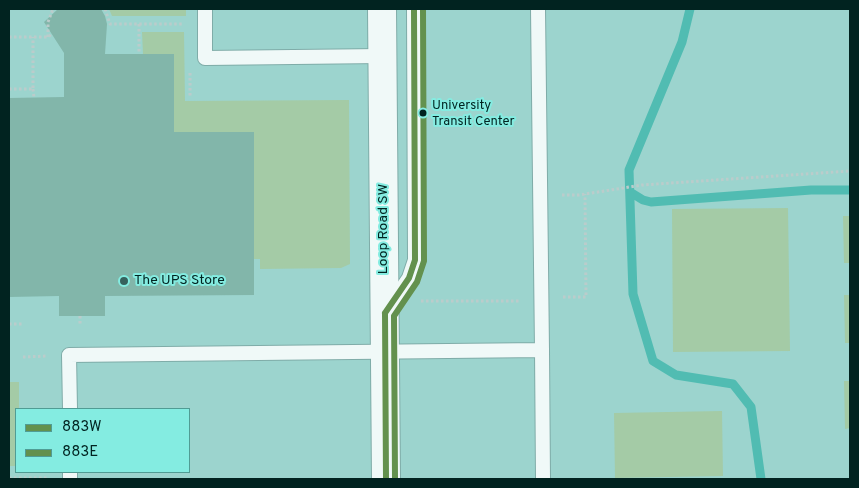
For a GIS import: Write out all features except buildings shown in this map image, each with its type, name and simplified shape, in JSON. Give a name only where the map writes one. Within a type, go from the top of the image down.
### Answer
[{"type":"street","name":"Loop Road SW","points":[[382,9],[386,479]]},
{"type":"lane","points":[[205,9],[205,58],[382,56]]},
{"type":"lane","points":[[385,313],[409,278],[415,260],[414,9]]},
{"type":"lane","points":[[538,9],[543,479]]},
{"type":"lane","points":[[70,408],[69,355],[542,350]]},
{"type":"path","points":[[48,36],[48,22],[53,9]]},
{"type":"path","points":[[105,9],[108,24],[189,24]]},
{"type":"path","points":[[139,24],[140,54]]},
{"type":"path","points":[[9,37],[48,36],[52,34]]},
{"type":"path","points":[[33,37],[34,98]]},
{"type":"path","points":[[190,70],[190,98]]},
{"type":"path","points":[[9,89],[34,89]]},
{"type":"path","points":[[579,194],[642,185],[850,171]]},
{"type":"path","points":[[557,297],[586,298],[585,194]]},
{"type":"path","points":[[421,301],[521,301]]},
{"type":"path","points":[[80,316],[80,324]]},
{"type":"path","points":[[9,324],[23,324]]},
{"type":"path","points":[[9,478],[24,478]]},
{"type":"green space","points":[[109,9],[186,9],[186,16],[112,16]]},
{"type":"green space","points":[[142,32],[184,32],[185,101],[349,100],[350,264],[341,268],[260,269],[260,259],[253,259],[254,132],[174,132],[174,54],[143,54]]},
{"type":"green space","points":[[788,208],[790,351],[673,352],[672,209]]},
{"type":"green space","points":[[843,216],[850,216],[850,263],[844,263]]},
{"type":"green space","points":[[844,295],[850,295],[850,343],[845,343]]},
{"type":"green space","points":[[844,381],[850,381],[850,428],[845,429]]},
{"type":"green space","points":[[9,382],[19,382],[19,408],[15,408],[15,466],[9,466]]},
{"type":"green space","points":[[722,411],[723,476],[615,478],[614,413]]},
{"type":"waterway","points":[[690,9],[682,42],[629,170],[633,294],[653,361],[676,375],[733,384],[751,407],[761,479]]},
{"type":"waterway","points":[[630,192],[643,200],[651,202],[811,190],[850,190]]},
{"type":"transit line","name":"883W","points":[[385,313],[409,278],[415,260],[414,9]]},
{"type":"transit line","name":"883E","points":[[395,479],[394,316],[417,282],[424,261],[423,9]]},
{"type":"transit line","name":"883W","points":[[385,313],[386,479]]},
{"type":"place","name":"University Transit Center","points":[[423,113]]},
{"type":"place","name":"The UPS Store","points":[[124,281]]}]
